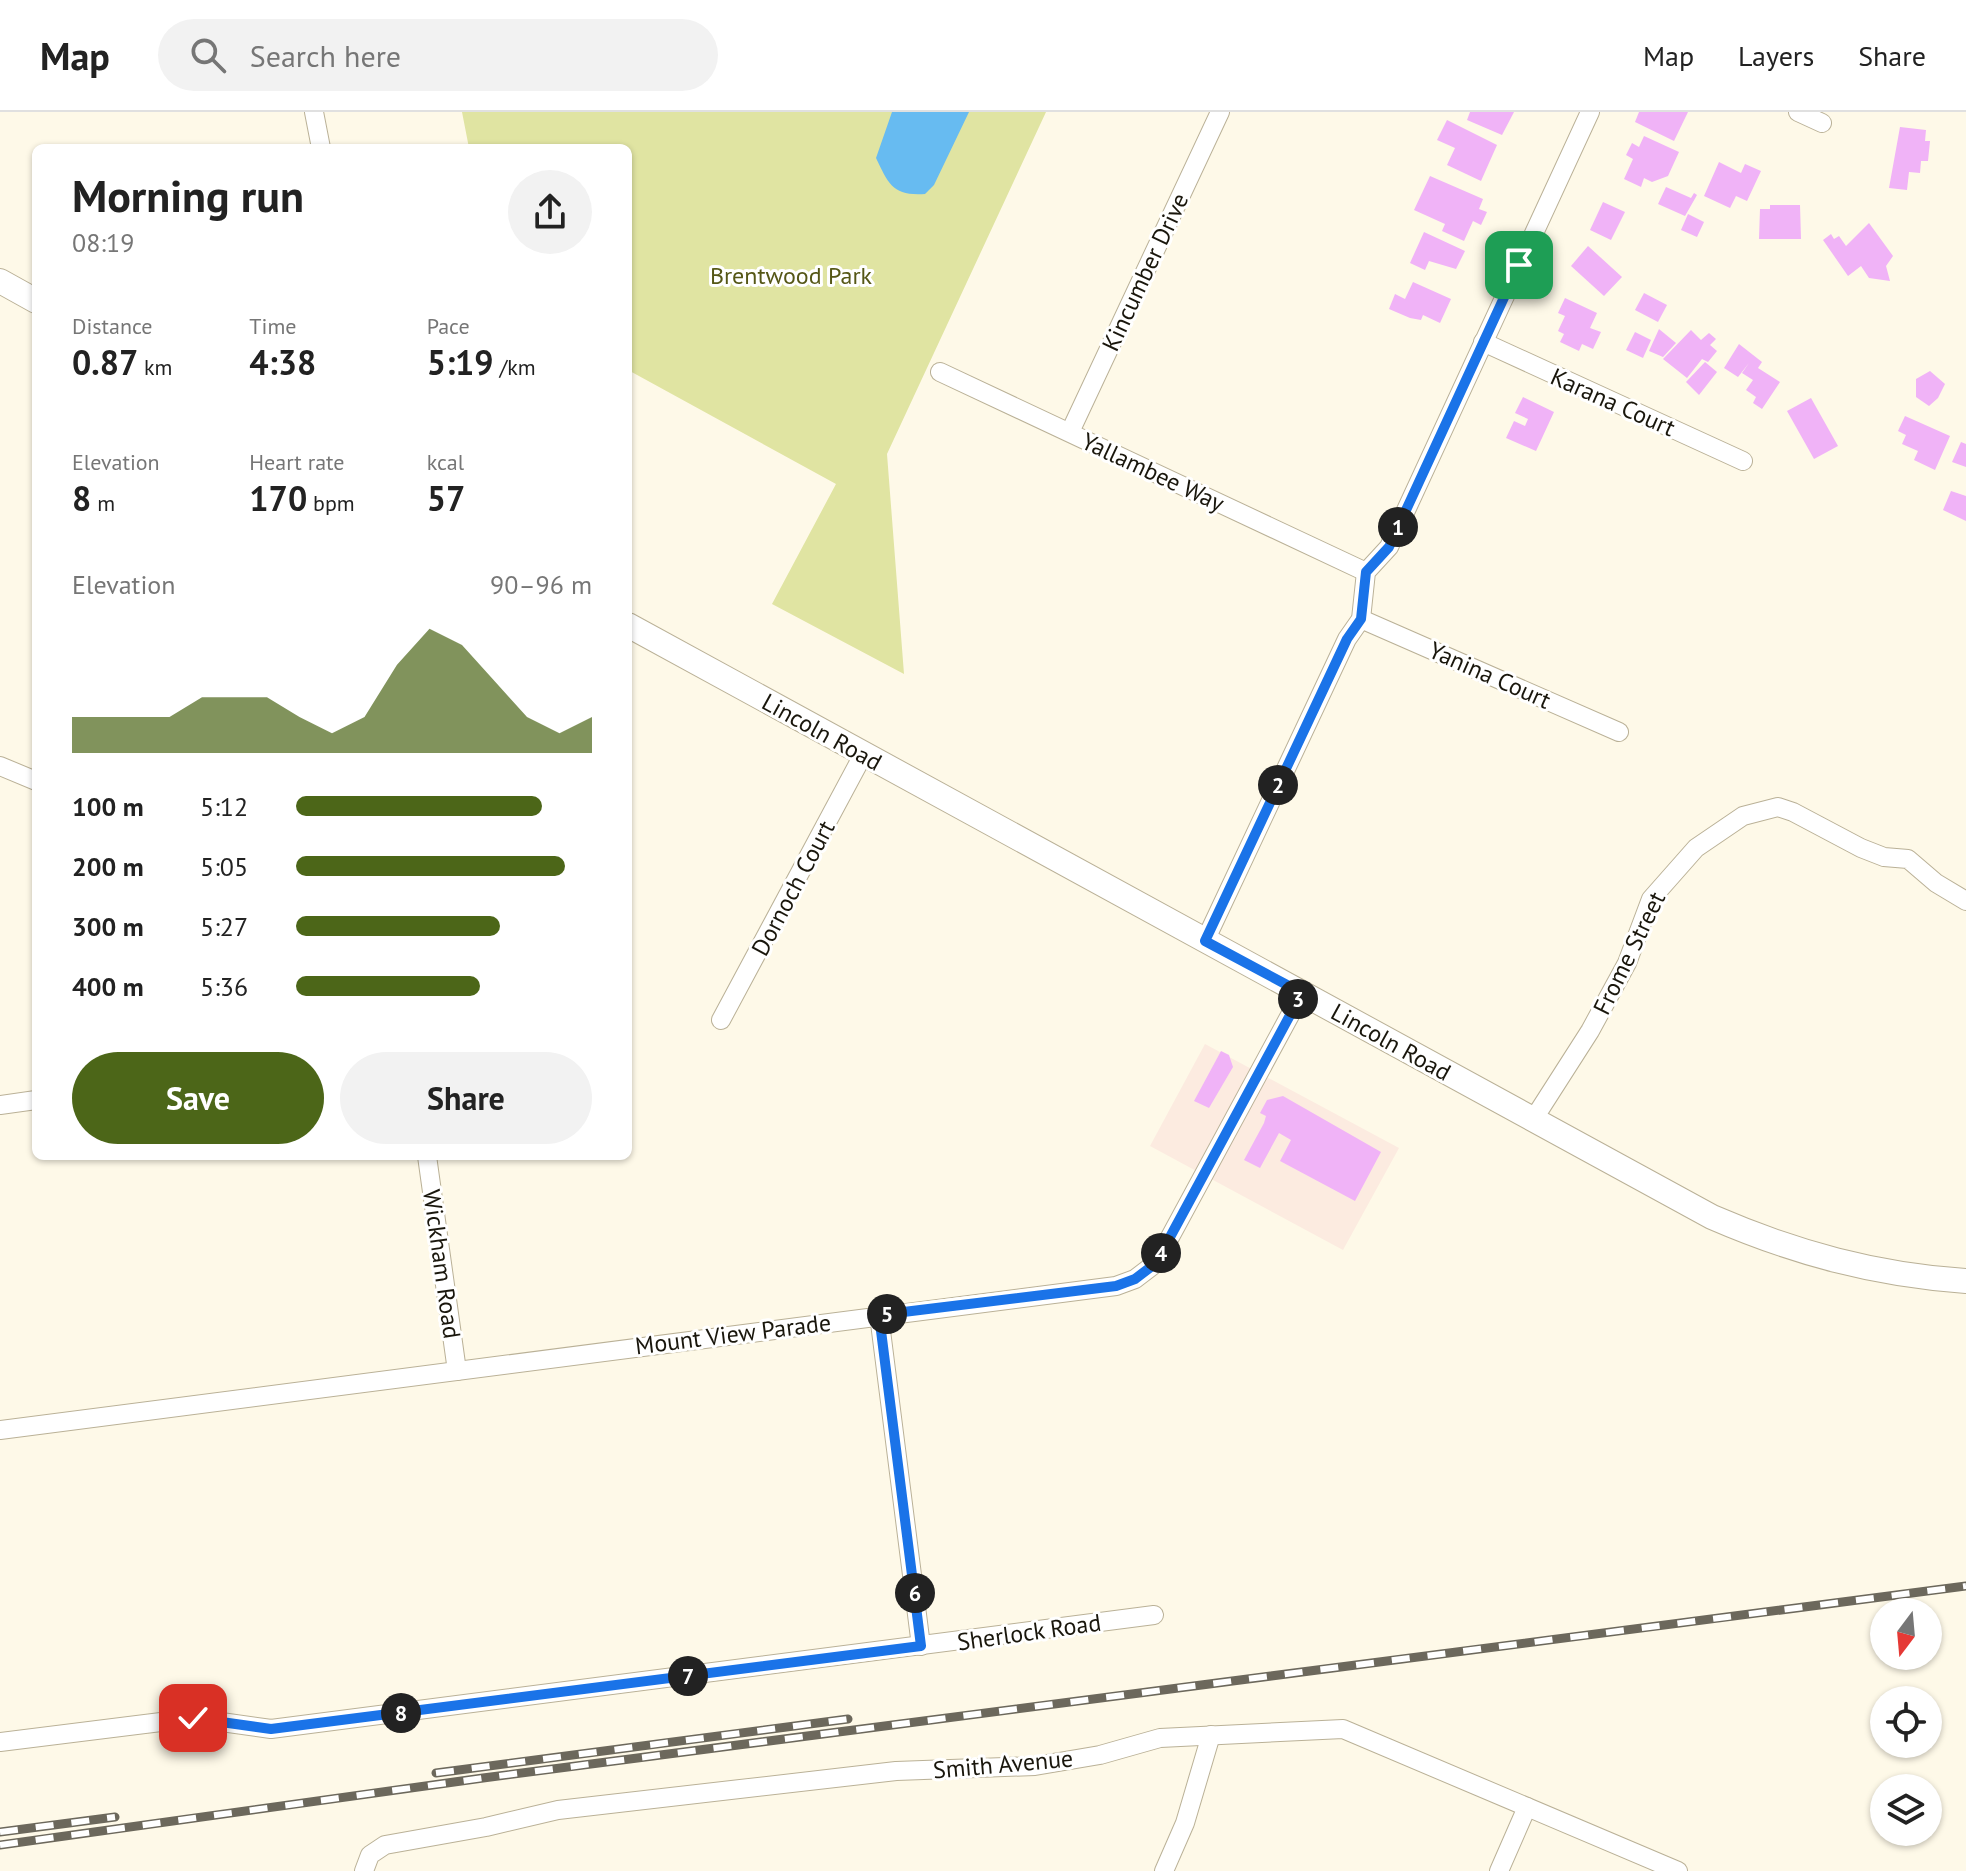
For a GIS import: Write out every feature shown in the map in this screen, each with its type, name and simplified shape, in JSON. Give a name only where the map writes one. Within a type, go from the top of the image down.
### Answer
[{"type":"main road","points":[[0,281],[32,299]]},
{"type":"main road","name":"Lincoln Road","points":[[632,627],[1712,1217],[1804,1254],[1878,1272],[1966,1281]]},
{"type":"street","points":[[314,112],[320,144]]},
{"type":"street","name":"Kincumber Drive","points":[[1070,432],[1220,112]]},
{"type":"street","points":[[1205,941],[1347,639],[1361,619],[1366,572],[1389,547],[1590,112]]},
{"type":"street","points":[[1798,112],[1822,123]]},
{"type":"street","name":"Karana Court","points":[[1483,342],[1743,461]]},
{"type":"street","name":"Yallambee Way","points":[[940,372],[1366,572]]},
{"type":"street","name":"Yanina Court","points":[[1361,619],[1619,732]]},
{"type":"street","name":"Dornoch Court","points":[[721,1020],[863,755]]},
{"type":"street","points":[[0,766],[32,779]]},
{"type":"street","name":"Frome Street","points":[[1533,1120],[1590,1031],[1620,976],[1651,899],[1696,848],[1743,816],[1778,807],[1793,812],[1861,848],[1884,857],[1908,859],[1936,883],[1966,901]]},
{"type":"street","name":"Mount View Parade","points":[[0,1430],[1116,1286],[1156,1263],[1302,993]]},
{"type":"street","points":[[0,1105],[32,1101]]},
{"type":"street","name":"Wickham Road","points":[[428,1160],[457,1371]]},
{"type":"street","points":[[879,1315],[921,1646]]},
{"type":"street","name":"Sherlock Road","points":[[0,1742],[193,1718],[271,1729],[1154,1615]]},
{"type":"street","name":"Smith Avenue","points":[[364,1871],[370,1855],[385,1845],[558,1810],[896,1771],[1035,1766],[1100,1755],[1160,1738],[1343,1729],[1678,1871]]},
{"type":"street","points":[[1164,1871],[1185,1823],[1211,1735]]},
{"type":"street","points":[[1499,1871],[1527,1807]]},
{"type":"shaded area","points":[[1205,1044],[1399,1148],[1343,1250],[1150,1146]]},
{"type":"green space","name":"Brentwood Park","points":[[462,112],[1046,112],[887,454],[904,674],[772,604],[836,484],[632,372],[632,144],[468,144]]},
{"type":"water","points":[[892,112],[969,112],[934,185],[925,194],[906,193],[893,187],[876,158]]},
{"type":"building","points":[[1470,112],[1514,112],[1502,135],[1467,120]]},
{"type":"building","points":[[1639,112],[1688,112],[1674,141],[1635,122]]},
{"type":"building","points":[[1447,120],[1497,145],[1481,181],[1447,165],[1455,148],[1437,140]]},
{"type":"building","points":[[1900,127],[1926,130],[1925,141],[1930,141],[1928,161],[1921,161],[1920,173],[1909,172],[1907,190],[1889,188]]},
{"type":"building","points":[[1644,136],[1679,152],[1668,176],[1652,182],[1644,178],[1641,187],[1624,179],[1633,159],[1626,155],[1632,143],[1639,147]]},
{"type":"building","points":[[1719,162],[1741,173],[1745,164],[1761,171],[1747,201],[1736,196],[1730,208],[1704,196]]},
{"type":"building","points":[[1430,176],[1483,199],[1479,209],[1487,212],[1481,225],[1473,221],[1464,241],[1442,231],[1445,224],[1414,210]]},
{"type":"building","points":[[1666,187],[1691,198],[1694,193],[1697,195],[1685,216],[1658,204]]},
{"type":"building","points":[[1603,202],[1625,212],[1611,240],[1590,230]]},
{"type":"building","points":[[1770,205],[1800,205],[1801,239],[1759,239],[1760,209],[1770,209]]},
{"type":"building","points":[[1688,214],[1704,222],[1697,237],[1681,230]]},
{"type":"building","points":[[1869,223],[1893,256],[1886,266],[1890,281],[1869,278],[1861,266],[1848,276],[1823,240],[1831,234],[1834,239],[1839,236],[1846,246]]},
{"type":"building","points":[[1424,232],[1465,251],[1456,269],[1429,261],[1425,270],[1410,263]]},
{"type":"building","points":[[1588,246],[1622,277],[1604,296],[1571,266]]},
{"type":"building","points":[[1413,282],[1451,299],[1440,323],[1423,315],[1421,320],[1389,309],[1395,294],[1405,299]]},
{"type":"building","points":[[1644,293],[1667,305],[1658,322],[1635,310]]},
{"type":"building","points":[[1565,298],[1597,313],[1590,328],[1601,332],[1593,349],[1582,344],[1579,351],[1560,342],[1564,334],[1558,331],[1565,316],[1558,313]]},
{"type":"building","points":[[1659,329],[1676,343],[1663,357],[1649,351]]},
{"type":"building","points":[[1691,330],[1701,340],[1709,333],[1716,339],[1710,345],[1717,351],[1708,362],[1702,359],[1687,378],[1663,359]]},
{"type":"building","points":[[1635,332],[1651,340],[1643,358],[1626,350]]},
{"type":"building","points":[[1739,344],[1762,362],[1758,368],[1780,382],[1762,409],[1753,403],[1756,397],[1746,390],[1753,380],[1742,373],[1749,363],[1738,377],[1724,368]]},
{"type":"building","points":[[1705,362],[1717,372],[1699,395],[1686,382]]},
{"type":"building","points":[[1930,371],[1945,384],[1938,398],[1929,406],[1916,397],[1916,379]]},
{"type":"building","points":[[1523,397],[1554,412],[1536,451],[1506,438],[1514,421],[1525,426],[1528,419],[1515,413]]},
{"type":"building","points":[[1811,398],[1838,446],[1814,459],[1787,411]]},
{"type":"building","points":[[1905,416],[1950,436],[1935,470],[1914,460],[1918,451],[1902,444],[1906,435],[1898,431]]},
{"type":"building","points":[[1961,442],[1966,444],[1966,467],[1952,462]]},
{"type":"building","points":[[1951,491],[1966,496],[1966,521],[1943,510]]},
{"type":"building","points":[[1221,1051],[1229,1055],[1233,1067],[1209,1108],[1194,1101]]},
{"type":"building","points":[[1283,1096],[1381,1152],[1355,1201],[1280,1161],[1291,1140],[1279,1133],[1260,1168],[1244,1160],[1264,1123],[1266,1116],[1260,1113],[1267,1100]]},
{"type":"railway","points":[[0,1845],[483,1778],[1966,1586]]},
{"type":"railway","points":[[436,1773],[848,1719]]},
{"type":"railway","points":[[0,1832],[115,1817]]},
{"type":"route","points":[[193,1718],[271,1729],[921,1646],[879,1315],[1116,1286],[1135,1279],[1156,1263],[1302,993],[1205,941],[1347,639],[1361,619],[1366,572],[1389,547],[1519,265]]}]
